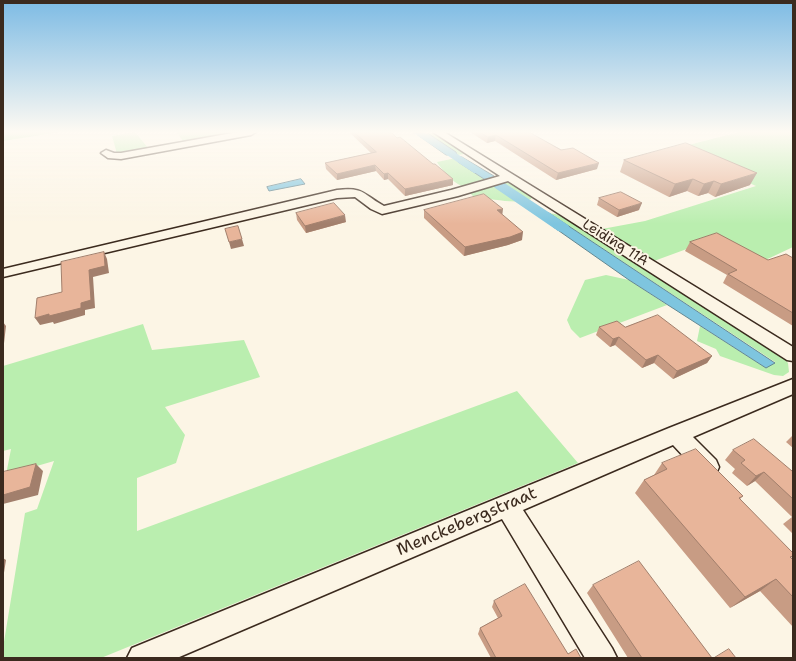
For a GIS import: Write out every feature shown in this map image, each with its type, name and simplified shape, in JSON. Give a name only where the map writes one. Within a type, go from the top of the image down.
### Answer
[{"type":"street","name":"Leiding 11A","points":[[485,163],[793,355]]},
{"type":"street","points":[[3,273],[337,194],[349,192],[358,193],[382,210],[454,193],[508,178]]},
{"type":"street","name":"Menckebergstraat","points":[[142,658],[793,386]]},
{"type":"street","points":[[676,434],[720,480]]},
{"type":"street","points":[[507,506],[602,658]]},
{"type":"green space","points":[[438,163],[459,163],[488,181],[463,186],[452,180]]},
{"type":"green space","points":[[704,163],[793,163],[793,247],[757,264],[714,239],[654,261],[602,229],[645,221],[756,186]]},
{"type":"green space","points":[[508,180],[533,196],[531,199],[524,201],[511,201],[475,198],[468,191],[491,184],[524,197],[500,181]]},
{"type":"green space","points":[[549,213],[566,216],[780,354],[788,363],[789,372],[783,376],[774,375],[720,356],[716,349],[697,341],[700,326],[766,368],[775,362]]},
{"type":"green space","points":[[606,275],[629,280],[667,305],[580,338],[571,329],[567,320],[585,280]]},
{"type":"green space","points":[[143,324],[152,350],[244,340],[260,377],[165,407],[185,435],[176,463],[137,478],[137,531],[517,391],[578,463],[101,658],[3,658],[3,648],[25,513],[37,509],[54,461],[6,475],[11,449],[3,451],[3,366]]},
{"type":"water","points":[[459,163],[472,163],[494,176],[495,179],[488,181]]},
{"type":"water","points":[[301,179],[305,184],[269,191],[267,187]]},
{"type":"water","points":[[500,181],[524,198],[516,200],[491,184]]},
{"type":"water","points":[[549,213],[775,363],[766,368],[629,280],[552,226],[540,215]]},
{"type":"building","points":[[325,163],[432,163],[453,179],[405,189],[388,173],[384,174],[375,165],[337,174]]},
{"type":"building","points":[[541,163],[599,163],[558,173]]},
{"type":"building","points":[[630,163],[733,163],[757,173],[721,184],[714,181],[704,184],[693,179],[675,184]]},
{"type":"building","points":[[621,192],[642,203],[619,210],[599,198]]},
{"type":"building","points":[[484,194],[503,209],[497,210],[523,232],[510,237],[465,247],[424,210]]},
{"type":"building","points":[[334,203],[345,215],[305,226],[296,213]]},
{"type":"building","points":[[238,226],[242,239],[229,242],[225,229]]},
{"type":"building","points":[[717,233],[768,260],[786,254],[793,258],[793,313],[728,274],[737,270],[690,242]]},
{"type":"building","points":[[104,252],[105,266],[89,270],[91,300],[81,303],[81,308],[35,318],[37,298],[62,292],[61,262]]},
{"type":"building","points":[[658,315],[712,356],[677,371],[658,355],[646,360],[619,337],[613,339],[599,327],[617,321],[625,327]]},
{"type":"building","points":[[754,439],[792,471],[793,470],[793,499],[764,472],[756,476],[741,463],[745,460],[733,450]]},
{"type":"building","points":[[696,449],[743,496],[739,498],[793,553],[793,556],[790,557],[793,560],[793,597],[776,579],[745,597],[644,480],[667,469],[662,463]]},
{"type":"building","points":[[36,464],[30,487],[3,495],[3,472]]},
{"type":"building","points":[[639,561],[712,658],[642,658],[593,585]]},
{"type":"building","points":[[525,584],[568,654],[576,649],[581,658],[496,658],[480,628],[502,616],[494,601]]},
{"type":"building","points":[[729,649],[736,658],[714,658]]},
{"type":"waterway","points":[[465,163],[478,171]]},
{"type":"waterway","points":[[499,185],[563,228]]}]
